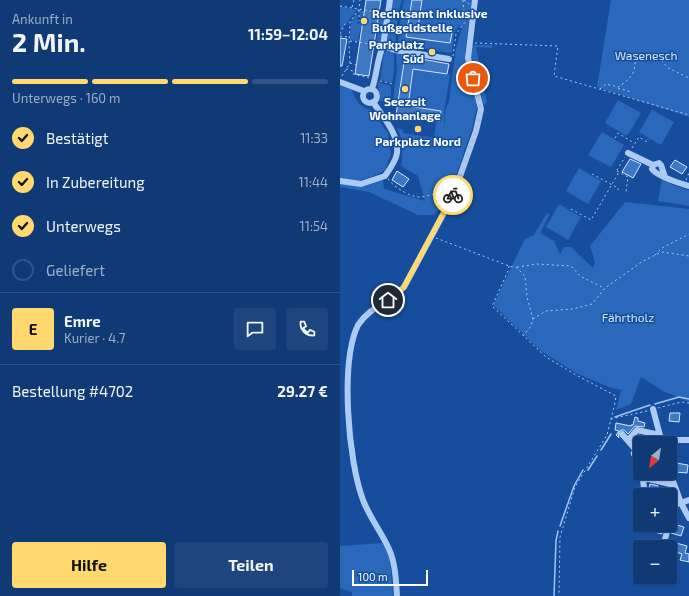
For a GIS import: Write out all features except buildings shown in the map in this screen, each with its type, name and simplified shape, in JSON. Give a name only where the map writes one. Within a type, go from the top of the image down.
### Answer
[{"type":"street","points":[[372,89],[380,52],[383,46],[390,0]]},
{"type":"street","points":[[397,596],[396,576],[391,554],[364,503],[356,478],[345,411],[345,365],[352,334],[372,310],[396,295],[404,287],[456,188],[476,131],[481,108],[468,58],[475,0]]},
{"type":"street","points":[[383,46],[391,49],[449,59]]},
{"type":"street","points":[[340,81],[364,91],[372,89]]},
{"type":"street","points":[[372,89],[377,95],[376,100],[373,102]]},
{"type":"street","points":[[364,91],[363,96],[365,101],[371,103],[373,102]]},
{"type":"street","points":[[340,181],[360,184],[385,176],[394,163],[397,154],[396,142],[391,128],[373,102]]},
{"type":"street","points":[[628,153],[653,166],[652,169],[654,171],[687,186]]},
{"type":"street","points":[[653,409],[661,436]]},
{"type":"street","points":[[628,440],[637,430],[654,436]]},
{"type":"street","points":[[622,434],[633,446]]},
{"type":"street","points":[[677,440],[689,440]]},
{"type":"street","points":[[653,480],[674,485]]},
{"type":"street","points":[[672,480],[680,503],[689,518]]},
{"type":"street","points":[[677,504],[689,500]]},
{"type":"street","points":[[666,539],[668,532]]},
{"type":"path","points":[[352,8],[354,0]]},
{"type":"path","points":[[360,0],[358,9],[359,21],[363,22]]},
{"type":"path","points":[[449,59],[452,59],[456,34],[468,20],[464,13],[463,0]]},
{"type":"path","points":[[340,6],[388,14]]},
{"type":"path","points":[[340,81],[350,63],[350,22],[358,9]]},
{"type":"path","points":[[349,37],[340,35],[345,24],[350,22]]},
{"type":"path","points":[[349,41],[383,46]]},
{"type":"path","points":[[469,42],[558,46],[554,76],[689,115]]},
{"type":"path","points":[[618,87],[625,83],[633,73],[635,60],[639,55],[657,55],[668,68],[689,78]]},
{"type":"path","points":[[350,63],[356,65]]},
{"type":"path","points":[[346,69],[353,71],[353,74],[370,78]]},
{"type":"path","points":[[378,81],[393,84]]},
{"type":"path","points":[[600,90],[606,84],[631,92]]},
{"type":"path","points":[[615,138],[618,133],[635,143]]},
{"type":"path","points":[[571,209],[591,220],[618,174],[617,170],[639,137],[647,142],[648,138]]},
{"type":"path","points":[[617,170],[628,177],[626,192]]},
{"type":"path","points":[[687,186],[689,173]]},
{"type":"path","points":[[592,174],[618,188],[618,190]]},
{"type":"path","points":[[385,176],[391,184],[405,192],[420,197],[456,188]]},
{"type":"path","points":[[654,256],[662,248],[689,234]]},
{"type":"path","points":[[432,236],[517,268],[537,264],[571,266],[580,276],[605,288]]},
{"type":"path","points":[[523,336],[531,326],[534,319],[546,311],[573,309],[592,304],[605,288],[642,261],[662,252],[689,256]]},
{"type":"path","points":[[509,266],[492,306],[546,356],[576,375],[616,396],[607,435],[575,487],[560,537],[559,596]]},
{"type":"path","points":[[517,268],[525,276],[527,297],[534,319]]},
{"type":"path","points":[[611,419],[681,402],[689,403]]},
{"type":"green space","points":[[393,0],[402,0],[398,13],[395,48],[387,45]]},
{"type":"green space","points":[[404,0],[412,0],[407,37],[450,43],[451,33],[418,28],[422,0],[472,0],[465,52],[477,107],[472,129],[448,199],[434,215],[418,215],[369,192],[340,187],[340,86],[352,90],[358,103],[371,110],[388,133],[391,154],[385,170],[374,176],[358,181],[364,185],[383,180],[384,189],[425,201],[418,176],[401,166],[402,147],[401,138],[397,128],[403,130],[403,133],[434,138],[436,121],[440,122],[441,111],[408,106],[413,69],[450,75],[444,112],[445,129],[445,111],[449,101],[456,48],[462,28],[459,26],[454,33],[452,52],[449,53],[416,47],[416,49],[403,47],[402,49],[397,48]]},
{"type":"green space","name":"Wasenesch","points":[[611,0],[689,0],[689,117],[597,87]]},
{"type":"green space","points":[[340,6],[357,10],[340,32]]},
{"type":"green space","points":[[359,10],[386,15],[381,45],[374,44],[376,42],[378,30],[376,30],[379,16],[364,12],[362,16],[363,19],[360,18]]},
{"type":"green space","points":[[357,12],[358,24],[362,23],[358,39],[359,42],[350,40],[351,22]]},
{"type":"green space","points":[[471,45],[492,45],[492,48],[476,47],[487,103],[483,105],[471,59]]},
{"type":"green space","points":[[388,50],[394,53],[394,72],[392,83],[380,80],[384,53]]},
{"type":"green space","points":[[396,53],[405,56],[398,104],[394,103],[393,98],[397,70]]},
{"type":"green space","points":[[378,82],[391,86],[391,102],[380,101]]},
{"type":"green space","points":[[618,100],[641,113],[627,136],[605,123]]},
{"type":"green space","points":[[652,110],[674,122],[661,145],[639,132]]},
{"type":"green space","points":[[602,132],[624,145],[611,167],[588,155]]},
{"type":"green space","points":[[579,168],[601,181],[588,204],[566,191]]},
{"type":"green space","points":[[662,179],[673,185],[689,190],[689,206],[658,201]]},
{"type":"green space","name":"Fährtholz","points":[[625,202],[689,209],[689,402],[663,391],[641,377],[631,404],[616,410],[621,390],[609,387],[576,373],[541,351],[493,305],[525,239],[534,235],[547,213],[550,214],[540,233],[554,241],[560,254],[564,247],[571,247],[593,268],[595,262],[590,246]]},
{"type":"green space","points":[[559,204],[581,217],[568,240],[546,227]]},
{"type":"green space","points":[[382,543],[390,557],[393,596],[352,596],[352,592],[340,588],[340,546]]},
{"type":"waterway","points":[[655,404],[679,397],[689,399]]},
{"type":"waterway","points":[[615,417],[650,405]]},
{"type":"waterway","points":[[601,450],[611,434]]},
{"type":"waterway","points":[[588,470],[597,456]]},
{"type":"waterway","points":[[560,526],[574,486],[583,470]]},
{"type":"waterway","points":[[554,596],[556,541],[558,531]]},
{"type":"way so far","points":[[453,195],[476,131],[481,108],[473,78]]},
{"type":"place","name":"Rechtsamt inklusive Bußgeldstelle","points":[[364,21]]},
{"type":"place","name":"Parkplatz Süd","points":[[432,52]]},
{"type":"place","name":"Seezeit Wohnanlage","points":[[405,89]]},
{"type":"place","name":"Parkplatz Nord","points":[[418,129]]},
{"type":"route","points":[[388,300],[404,287],[453,195]]}]
